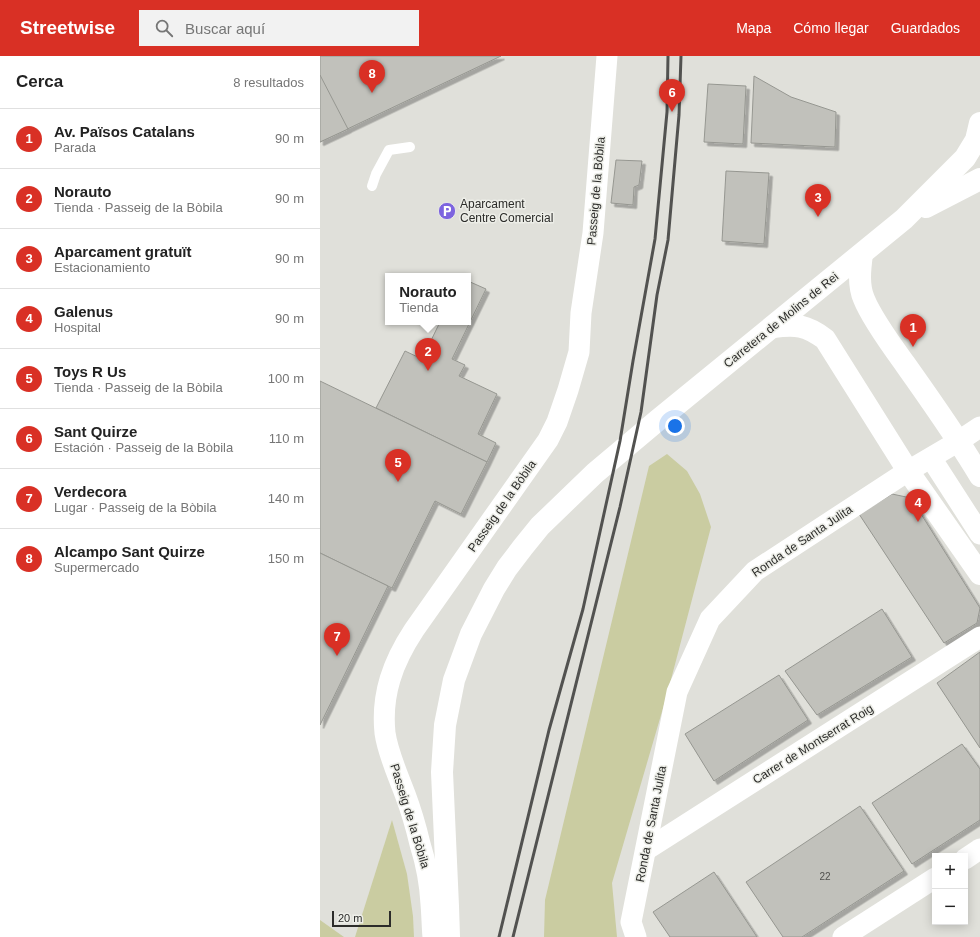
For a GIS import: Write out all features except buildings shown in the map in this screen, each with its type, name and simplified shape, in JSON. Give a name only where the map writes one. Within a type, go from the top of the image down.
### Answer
[{"type":"main road","points":[[904,220],[965,158],[976,140],[980,123]]},
{"type":"main road","points":[[904,220],[952,192],[980,179]]},
{"type":"main road","name":"Carretera de Molins de Rei","points":[[449,937],[442,772],[445,725],[454,680],[472,634],[494,589],[522,547],[540,526],[595,473],[904,220]]},
{"type":"main road","points":[[862,254],[860,284],[863,299],[896,351],[959,441],[980,476]]},
{"type":"main road","points":[[773,327],[796,326],[813,330],[825,339],[908,471],[980,574]]},
{"type":"street","name":"Passeig de la Bòbila","points":[[433,937],[428,882],[421,845],[406,796],[394,767],[386,735],[386,703],[389,686],[394,667],[401,650],[548,440],[561,409],[579,352],[581,313],[593,233],[607,56]]},
{"type":"street","name":"Ronda de Santa Julita","points":[[636,937],[631,922],[677,692],[710,619],[755,571],[908,471],[980,427]]},
{"type":"street","points":[[931,458],[980,534]]},
{"type":"street","name":"Carrer de Montserrat Roig","points":[[646,850],[980,637]]},
{"type":"street","points":[[968,857],[980,850]]},
{"type":"street","points":[[843,937],[932,880]]},
{"type":"lane","points":[[372,186],[376,174],[390,150],[410,147]]},
{"type":"green space","points":[[667,454],[687,471],[700,494],[711,527],[668,691],[612,883],[617,937],[544,937],[545,900],[649,466]]},
{"type":"green space","points":[[392,820],[407,874],[413,916],[414,937],[355,937]]},
{"type":"green space","points":[[320,920],[344,937],[320,937]]},
{"type":"railway","points":[[499,937],[549,730],[583,609],[620,441],[655,239],[667,112],[668,56]]},
{"type":"railway","points":[[513,937],[620,507],[641,412],[657,295],[668,240],[679,115],[681,56]]},
{"type":"place","name":"Alcampo Sant Quirze","points":[[372,93]]},
{"type":"place","name":"Sant Quirze","points":[[672,112]]},
{"type":"place","name":"Aparcament Centre Comercial","points":[[447,211]]},
{"type":"place","name":"Aparcament gratuït","points":[[818,217]]},
{"type":"place","name":"Av. Països Catalans","points":[[913,347]]},
{"type":"place","name":"Norauto","points":[[428,371]]},
{"type":"place","name":"Toys R Us","points":[[398,482]]},
{"type":"place","name":"Galenus","points":[[918,522]]},
{"type":"place","name":"Verdecora","points":[[337,656]]}]
